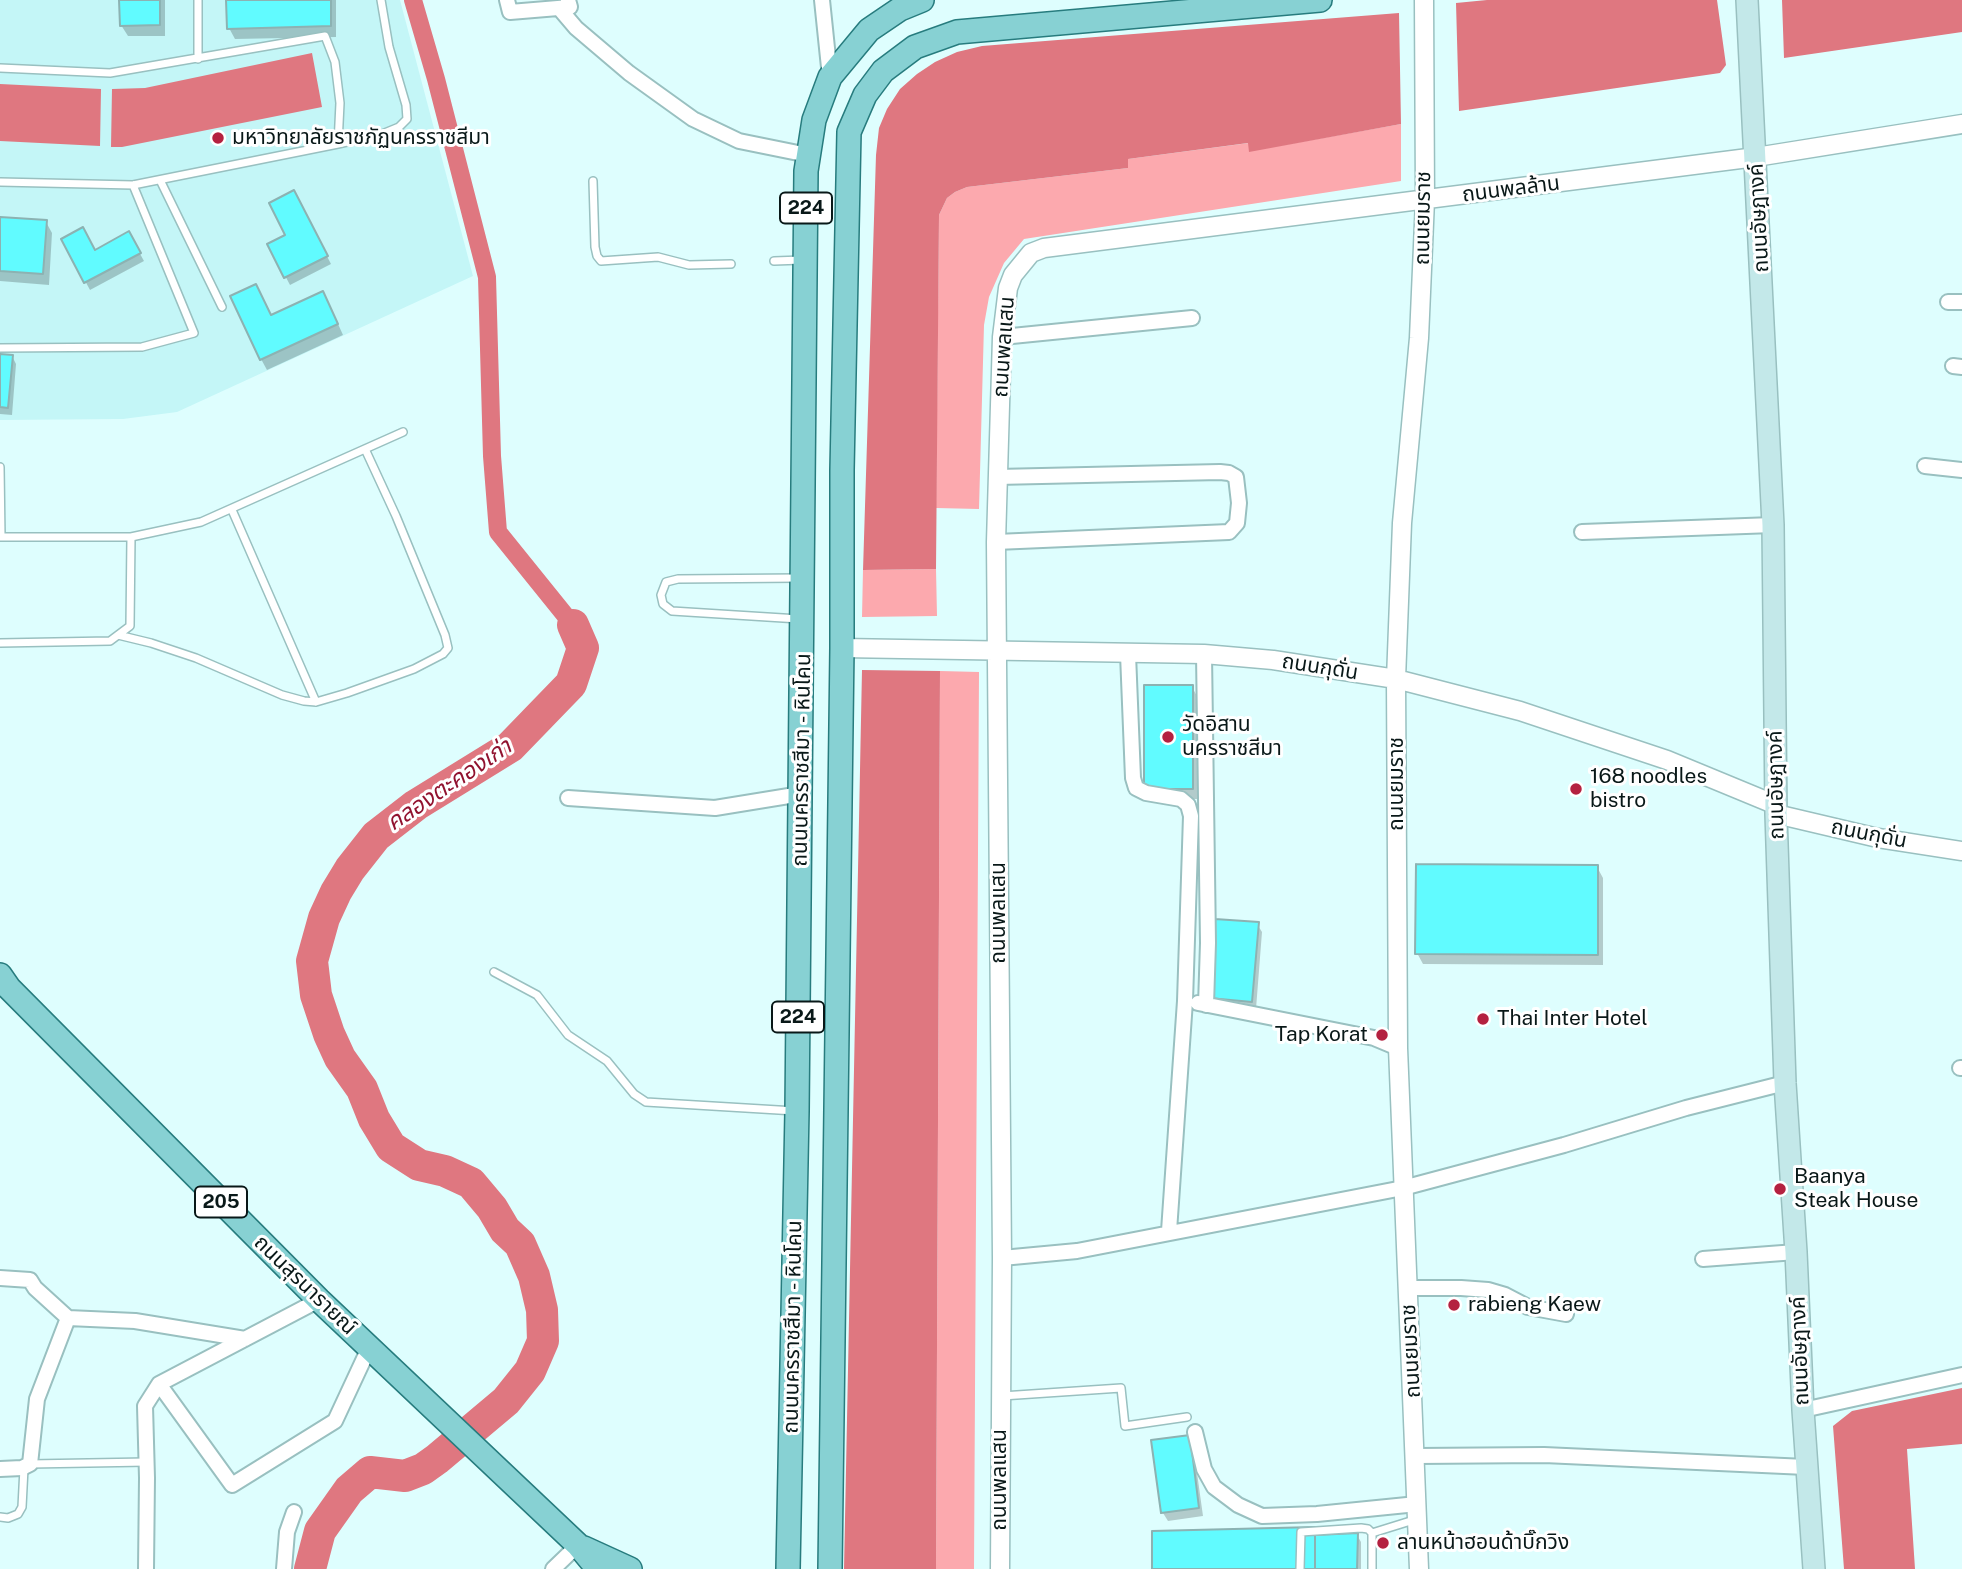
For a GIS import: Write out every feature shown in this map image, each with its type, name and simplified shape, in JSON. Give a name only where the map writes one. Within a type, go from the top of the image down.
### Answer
[{"type":"main road","name":"ถนนนครราชสีมา - หินโคน","points":[[788,1569],[804,578],[806,171],[814,120],[830,78],[869,30],[900,9],[922,0]]},
{"type":"main road","name":"ถนนนครราชสีมา - หินโคน","points":[[830,1569],[842,470],[849,132],[865,95],[883,71],[915,47],[957,32],[1320,0]]},
{"type":"main road","name":"ถนนอัษฎางค์","points":[[1747,0],[1773,525],[1776,810],[1785,1083],[1796,1252],[1802,1410],[1814,1569]]},
{"type":"main road","points":[[803,647],[842,648]]},
{"type":"main road","name":"ถนนสุรนารายณ์","points":[[3,982],[319,1300],[578,1545],[598,1569]]},
{"type":"main road","name":"ถนนสุรนารายณ์","points":[[578,1545],[630,1569]]},
{"type":"street","points":[[507,0],[510,12],[564,4],[576,27],[629,73],[693,119],[739,141],[808,156]]},
{"type":"street","points":[[822,0],[830,78]]},
{"type":"street","name":"ถนนยมราช","points":[[1419,1569],[1398,1048],[1396,679],[1402,523],[1419,338],[1425,200],[1424,0]]},
{"type":"street","name":"ถนนพลล้าน","points":[[1022,261],[1031,253],[1044,248],[1756,157],[1962,124]]},
{"type":"street","name":"ถนนพลแสน","points":[[1000,1569],[999,1396],[1002,1258],[997,477],[1002,337],[1007,288],[1022,261]]},
{"type":"street","points":[[1002,337],[1192,318]]},
{"type":"street","points":[[1925,466],[1962,470]]},
{"type":"street","points":[[996,542],[1229,532],[1237,523],[1239,503],[1236,477],[1220,472],[997,477]]},
{"type":"street","points":[[1582,532],[1773,525]]},
{"type":"street","name":"ถนนกุดั่น","points":[[842,648],[1204,654],[1273,660],[1396,679],[1520,711],[1667,760],[1776,810],[1878,838],[1962,852]]},
{"type":"street","points":[[1128,654],[1133,778],[1136,788],[1146,793],[1181,799],[1188,805],[1191,813],[1185,1001],[1169,1231]]},
{"type":"street","points":[[1204,654],[1208,943],[1206,1005]]},
{"type":"street","points":[[568,798],[715,808],[801,794]]},
{"type":"street","points":[[1185,1001],[1374,1038],[1398,1048]]},
{"type":"street","points":[[1002,1258],[1077,1251],[1169,1231],[1403,1188],[1563,1145],[1686,1108],[1785,1083]]},
{"type":"street","points":[[1703,1259],[1796,1252]]},
{"type":"street","points":[[0,1278],[30,1280],[35,1288],[68,1318],[135,1321],[245,1339]]},
{"type":"street","points":[[1408,1287],[1488,1290],[1528,1307],[1566,1314]]},
{"type":"street","points":[[146,1569],[145,1405],[159,1384],[319,1300]]},
{"type":"street","points":[[0,1469],[27,1466],[37,1399],[68,1318]]},
{"type":"street","points":[[159,1384],[232,1485],[335,1421],[369,1348]]},
{"type":"street","points":[[1802,1410],[1962,1376]]},
{"type":"street","points":[[1195,1432],[1205,1469],[1214,1487],[1238,1505],[1262,1516],[1418,1511]]},
{"type":"street","points":[[1416,1456],[1544,1455],[1806,1467]]},
{"type":"street","points":[[284,1569],[287,1532],[295,1512]]},
{"type":"street","points":[[553,1569],[578,1545]]},
{"type":"lane","points":[[198,0],[198,59]]},
{"type":"lane","points":[[0,183],[133,186],[338,144],[399,127],[407,119],[406,105],[389,47],[381,0]]},
{"type":"lane","points":[[0,68],[110,73],[325,36],[335,62],[337,76],[340,103],[338,144]]},
{"type":"lane","points":[[160,180],[222,307]]},
{"type":"lane","points":[[593,181],[594,238],[599,260],[604,262],[658,257],[690,265],[731,264]]},
{"type":"lane","points":[[0,348],[142,347],[194,333],[133,186]]},
{"type":"lane","points":[[774,261],[806,259]]},
{"type":"lane","points":[[0,467],[0,537],[131,537],[201,522],[403,432]]},
{"type":"lane","points":[[118,635],[195,658],[282,695],[316,702],[414,669],[443,654],[448,648],[445,635],[365,449]]},
{"type":"lane","points":[[232,510],[316,702]]},
{"type":"lane","points":[[0,643],[110,641],[130,626],[131,537]]},
{"type":"lane","points":[[803,619],[672,611],[663,604],[661,595],[666,582],[678,579],[804,578]]},
{"type":"lane","points":[[494,972],[537,995],[568,1035],[602,1057],[634,1094],[646,1102],[797,1111]]},
{"type":"lane","points":[[999,1396],[1121,1388],[1125,1426],[1187,1416]]},
{"type":"lane","points":[[0,1517],[18,1514],[22,1507],[27,1466],[147,1462]]},
{"type":"lane","points":[[1372,1533],[1418,1511]]},
{"type":"lane","points":[[1300,1569],[1301,1532],[1362,1528],[1372,1533],[1372,1569]]},
{"type":"shaded area","name":"มหาวิทยาลัยราชภัฏนครราชสีมา","points":[[0,0],[400,0],[473,276],[177,412],[123,419],[0,420]]},
{"type":"shaded area","points":[[1487,0],[1717,0],[1726,65],[1720,73],[1459,111],[1456,3]]},
{"type":"shaded area","points":[[1782,0],[1962,0],[1962,32],[1784,58]]},
{"type":"shaded area","points":[[1399,13],[1401,124],[1249,152],[1248,143],[1128,159],[1128,168],[967,187],[947,198],[939,215],[936,569],[863,570],[876,155],[879,128],[900,89],[935,62],[957,52],[982,46]]},
{"type":"shaded area","points":[[312,53],[322,107],[111,147],[112,89],[145,88]]},
{"type":"shaded area","points":[[0,84],[101,89],[100,146],[0,141]]},
{"type":"shaded area","points":[[1401,124],[1401,181],[1024,239],[1004,263],[989,297],[984,325],[979,509],[936,508],[939,215],[947,198],[967,187],[1128,168],[1128,159],[1249,143],[1250,151]]},
{"type":"shaded area","points":[[936,569],[937,616],[862,617],[863,570]]},
{"type":"shaded area","points":[[862,670],[940,671],[936,1569],[844,1569]]},
{"type":"shaded area","points":[[940,671],[979,672],[974,1569],[936,1569]]},
{"type":"shaded area","points":[[1962,1388],[1962,1444],[1907,1449],[1915,1569],[1844,1569],[1833,1426],[1852,1411]]},
{"type":"building","points":[[119,0],[160,0],[160,25],[120,26]]},
{"type":"building","points":[[226,0],[331,0],[331,26],[227,29]]},
{"type":"building","points":[[294,190],[328,256],[284,278],[267,244],[285,235],[269,203]]},
{"type":"building","points":[[0,217],[47,220],[43,274],[0,271]]},
{"type":"building","points":[[83,227],[95,250],[129,231],[141,253],[84,283],[61,239]]},
{"type":"building","points":[[256,284],[271,315],[323,291],[338,324],[260,360],[230,296]]},
{"type":"building","points":[[0,354],[13,355],[8,408],[0,407]]},
{"type":"building","name":"วัดอิสาน นครราชสีมา","points":[[1144,685],[1193,685],[1193,789],[1144,789]]},
{"type":"building","points":[[1416,864],[1598,865],[1598,955],[1415,954]]},
{"type":"building","points":[[1215,919],[1259,922],[1252,1002],[1209,998]]},
{"type":"building","points":[[1190,1435],[1199,1508],[1161,1513],[1151,1440]]},
{"type":"building","points":[[1315,1527],[1315,1569],[1152,1569],[1152,1531]]},
{"type":"building","points":[[1358,1533],[1357,1569],[1315,1569],[1315,1535]]},
{"type":"waterway","name":"คลองตะคองเก่า","points":[[413,0],[487,277],[492,456],[498,532],[573,625]]},
{"type":"waterway","name":"คลองตะคองเก่า","points":[[310,1569],[320,1531],[349,1490],[370,1472],[405,1476],[423,1469],[437,1459],[506,1401],[530,1371],[543,1341],[542,1310],[534,1276],[520,1244],[505,1230],[492,1208],[471,1183],[445,1171],[419,1165],[391,1147],[374,1119],[362,1089],[340,1058],[329,1034],[316,995],[312,961],[324,918],[336,892],[376,836],[416,805],[510,747],[571,684],[583,648],[573,625]]},
{"type":"place","name":"มหาวิทยาลัยราชภัฏนครราชสีมา","points":[[218,138]]},
{"type":"place","name":"วัดอิสาน นครราชสีมา","points":[[1168,737]]},
{"type":"place","name":"168 noodles bistro","points":[[1576,789]]},
{"type":"place","name":"Thai Inter Hotel","points":[[1483,1019]]},
{"type":"place","name":"Tap Korat","points":[[1382,1035]]},
{"type":"place","name":"Baanya Steak House","points":[[1780,1189]]},
{"type":"place","name":"rabieng Kaew","points":[[1454,1305]]},
{"type":"place","name":"ลานหน้าฮอนด้าบิ๊กวิง","points":[[1383,1543]]}]
